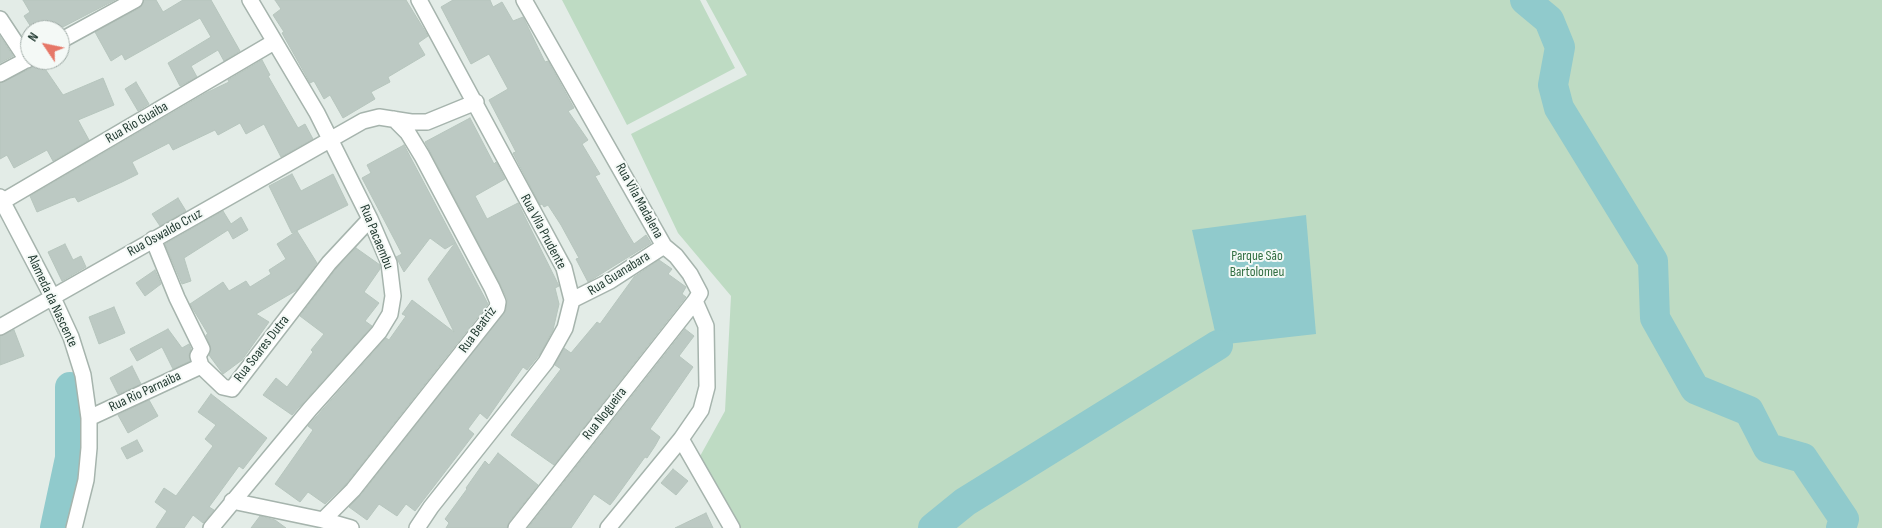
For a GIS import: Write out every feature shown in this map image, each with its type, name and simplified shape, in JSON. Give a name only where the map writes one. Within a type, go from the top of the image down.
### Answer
[{"type":"street","points":[[70,36],[135,0]]},
{"type":"street","name":"Rua Pacaembu","points":[[211,528],[232,501],[379,332],[390,314],[392,296],[389,263],[370,219],[331,141],[250,0]]},
{"type":"street","name":"Rua Vila Prudente","points":[[417,528],[431,507],[546,362],[565,328],[572,300],[564,268],[517,185],[476,102],[419,0]]},
{"type":"street","name":"Rua Vila Madalena","points":[[524,0],[664,246],[676,256],[690,274],[700,293],[695,301],[706,326],[707,387],[701,410],[682,439],[608,528]]},
{"type":"street","points":[[0,19],[20,47]]},
{"type":"street","name":"Rua Rio Guaiba","points":[[1,200],[274,42]]},
{"type":"street","points":[[0,74],[20,64]]},
{"type":"street","points":[[331,141],[363,121],[379,117],[411,122],[427,122],[476,102]]},
{"type":"street","name":"Rua Beatriz","points":[[323,520],[353,490],[496,308],[498,302],[422,156],[408,132],[394,119]]},
{"type":"street","name":"Rua Oswaldo Cruz","points":[[0,327],[152,239],[331,141]]},
{"type":"street","name":"Alameda da Nascente","points":[[1,200],[53,298],[71,337],[83,375],[89,418],[89,448],[86,480],[74,528]]},
{"type":"street","name":"Rua Soares Dutra","points":[[200,366],[223,387],[232,389],[329,263],[370,219]]},
{"type":"street","points":[[152,239],[177,298],[202,349],[198,356],[200,366]]},
{"type":"street","name":"Rua Guanabara","points":[[572,300],[610,281],[664,246]]},
{"type":"street","name":"Rua Nogueira","points":[[516,528],[695,301]]},
{"type":"street","name":"Rua Rio Parnaiba","points":[[89,418],[200,366]]},
{"type":"street","points":[[682,439],[732,528]]},
{"type":"street","points":[[232,501],[352,528]]},
{"type":"green space","points":[[562,0],[700,0],[735,68],[627,125]]},
{"type":"green space","name":"Parque São Bartolomeu","points":[[706,0],[1882,0],[1882,528],[737,528],[699,458],[725,411],[731,296],[678,233],[631,134],[747,75]]},
{"type":"water","points":[[1306,215],[1316,334],[1218,345],[1192,230]]},
{"type":"building","points":[[23,0],[115,0],[70,23],[70,20],[27,20],[24,16],[30,12]]},
{"type":"building","points":[[144,0],[156,0],[163,12],[183,0],[211,0],[240,51],[224,61],[218,50],[191,66],[197,77],[180,86],[168,63],[211,37],[200,18],[125,60],[122,54],[111,61],[95,32],[140,8]]},
{"type":"building","points":[[275,0],[406,0],[428,36],[418,43],[425,55],[388,77],[390,82],[371,92],[375,99],[343,118],[330,95],[324,99],[314,81],[310,83],[282,33],[284,32],[273,15],[281,9]]},
{"type":"building","points":[[453,0],[490,0],[493,7],[502,2],[513,21],[523,17],[545,62],[548,61],[574,108],[568,111],[588,140],[582,144],[600,174],[595,176],[625,229],[634,244],[646,235],[651,243],[588,282],[576,259],[579,258],[561,225],[548,205],[544,207],[542,204],[540,205],[513,153],[516,152],[489,100],[508,89],[489,54],[471,64],[441,7]]},
{"type":"building","points":[[0,36],[13,56],[0,63]]},
{"type":"building","points":[[262,60],[270,75],[268,76],[298,128],[305,124],[313,139],[281,157],[264,124],[246,134],[240,123],[218,135],[215,130],[173,150],[169,143],[132,162],[138,174],[78,202],[75,197],[70,198],[37,212],[30,196],[206,93],[229,82],[228,80]]},
{"type":"building","points":[[28,70],[46,70],[63,95],[103,78],[114,105],[78,120],[89,140],[53,161],[47,150],[14,168],[7,155],[0,159],[0,83]]},
{"type":"building","points":[[136,82],[149,104],[138,111],[125,89]]},
{"type":"building","points":[[470,118],[494,164],[496,162],[505,179],[475,196],[487,219],[518,203],[559,286],[555,288],[559,304],[553,330],[540,354],[527,370],[523,367],[487,419],[480,413],[468,429],[474,434],[415,511],[406,504],[397,516],[379,504],[367,520],[349,507],[360,496],[506,310],[507,299],[500,284],[425,142]]},
{"type":"building","points":[[404,145],[488,304],[346,484],[325,504],[308,492],[300,502],[275,484],[313,430],[308,426],[386,338],[389,340],[406,316],[402,314],[412,300],[454,332],[428,279],[455,243],[445,249],[430,238],[404,272],[396,257],[402,254],[362,178],[371,173],[367,165]]},
{"type":"building","points":[[292,174],[301,191],[333,174],[348,205],[292,233],[269,186]]},
{"type":"building","points":[[178,198],[186,211],[160,226],[152,214]]},
{"type":"building","points":[[223,211],[231,224],[241,217],[248,230],[233,239],[228,230],[184,258],[191,281],[182,284],[165,244]]},
{"type":"building","points":[[297,231],[317,263],[297,290],[256,314],[269,322],[242,360],[223,374],[209,355],[211,349],[206,335],[208,334],[190,304],[223,282],[229,291],[246,281],[250,287],[271,274],[269,270],[286,259],[277,244]]},
{"type":"building","points":[[65,244],[73,260],[81,256],[86,267],[62,281],[48,252]]},
{"type":"building","points":[[356,248],[380,265],[380,269],[364,292],[379,303],[365,321],[372,326],[292,415],[263,395],[276,378],[287,387],[313,352],[311,350],[324,334],[300,316],[336,269]]},
{"type":"building","points":[[659,260],[672,269],[668,274],[686,287],[682,294],[686,297],[554,465],[511,435],[561,369],[555,365],[564,348],[571,353],[597,322],[600,324],[634,277]]},
{"type":"building","points":[[155,270],[161,284],[145,296],[136,283]]},
{"type":"building","points":[[114,307],[125,333],[99,344],[89,317]]},
{"type":"building","points":[[168,329],[182,348],[189,344],[191,349],[190,361],[173,369],[162,347],[137,361],[130,349]]},
{"type":"building","points":[[685,329],[694,336],[679,356],[693,367],[650,429],[660,437],[655,446],[614,500],[610,505],[594,494],[571,528],[528,528]]},
{"type":"building","points":[[14,330],[24,356],[0,365],[0,336]]},
{"type":"building","points":[[132,366],[141,384],[118,394],[110,378]]},
{"type":"building","points":[[211,394],[267,438],[243,469],[239,466],[209,507],[214,510],[203,523],[193,515],[184,528],[156,528],[167,511],[155,502],[164,488],[176,496],[213,446],[205,439],[216,425],[198,412]]},
{"type":"building","points":[[149,400],[158,416],[128,433],[118,415]]},
{"type":"building","points":[[137,440],[143,451],[127,459],[121,448]]},
{"type":"building","points":[[498,453],[538,485],[509,522],[507,528],[446,528],[449,523],[445,519],[466,488],[485,461],[489,465]]},
{"type":"building","points":[[673,469],[688,481],[676,495],[661,483]]},
{"type":"building","points":[[706,513],[713,528],[675,528]]},
{"type":"building","points":[[260,516],[275,520],[286,528],[251,528]]},
{"type":"waterway","points":[[1525,0],[1549,20],[1560,47],[1553,85],[1559,108],[1653,261],[1655,318],[1695,389],[1749,411],[1768,448],[1803,458],[1844,519],[1841,528]]},
{"type":"waterway","points":[[933,528],[965,502],[1218,345]]},
{"type":"waterway","points":[[55,528],[70,458],[70,387]]}]
